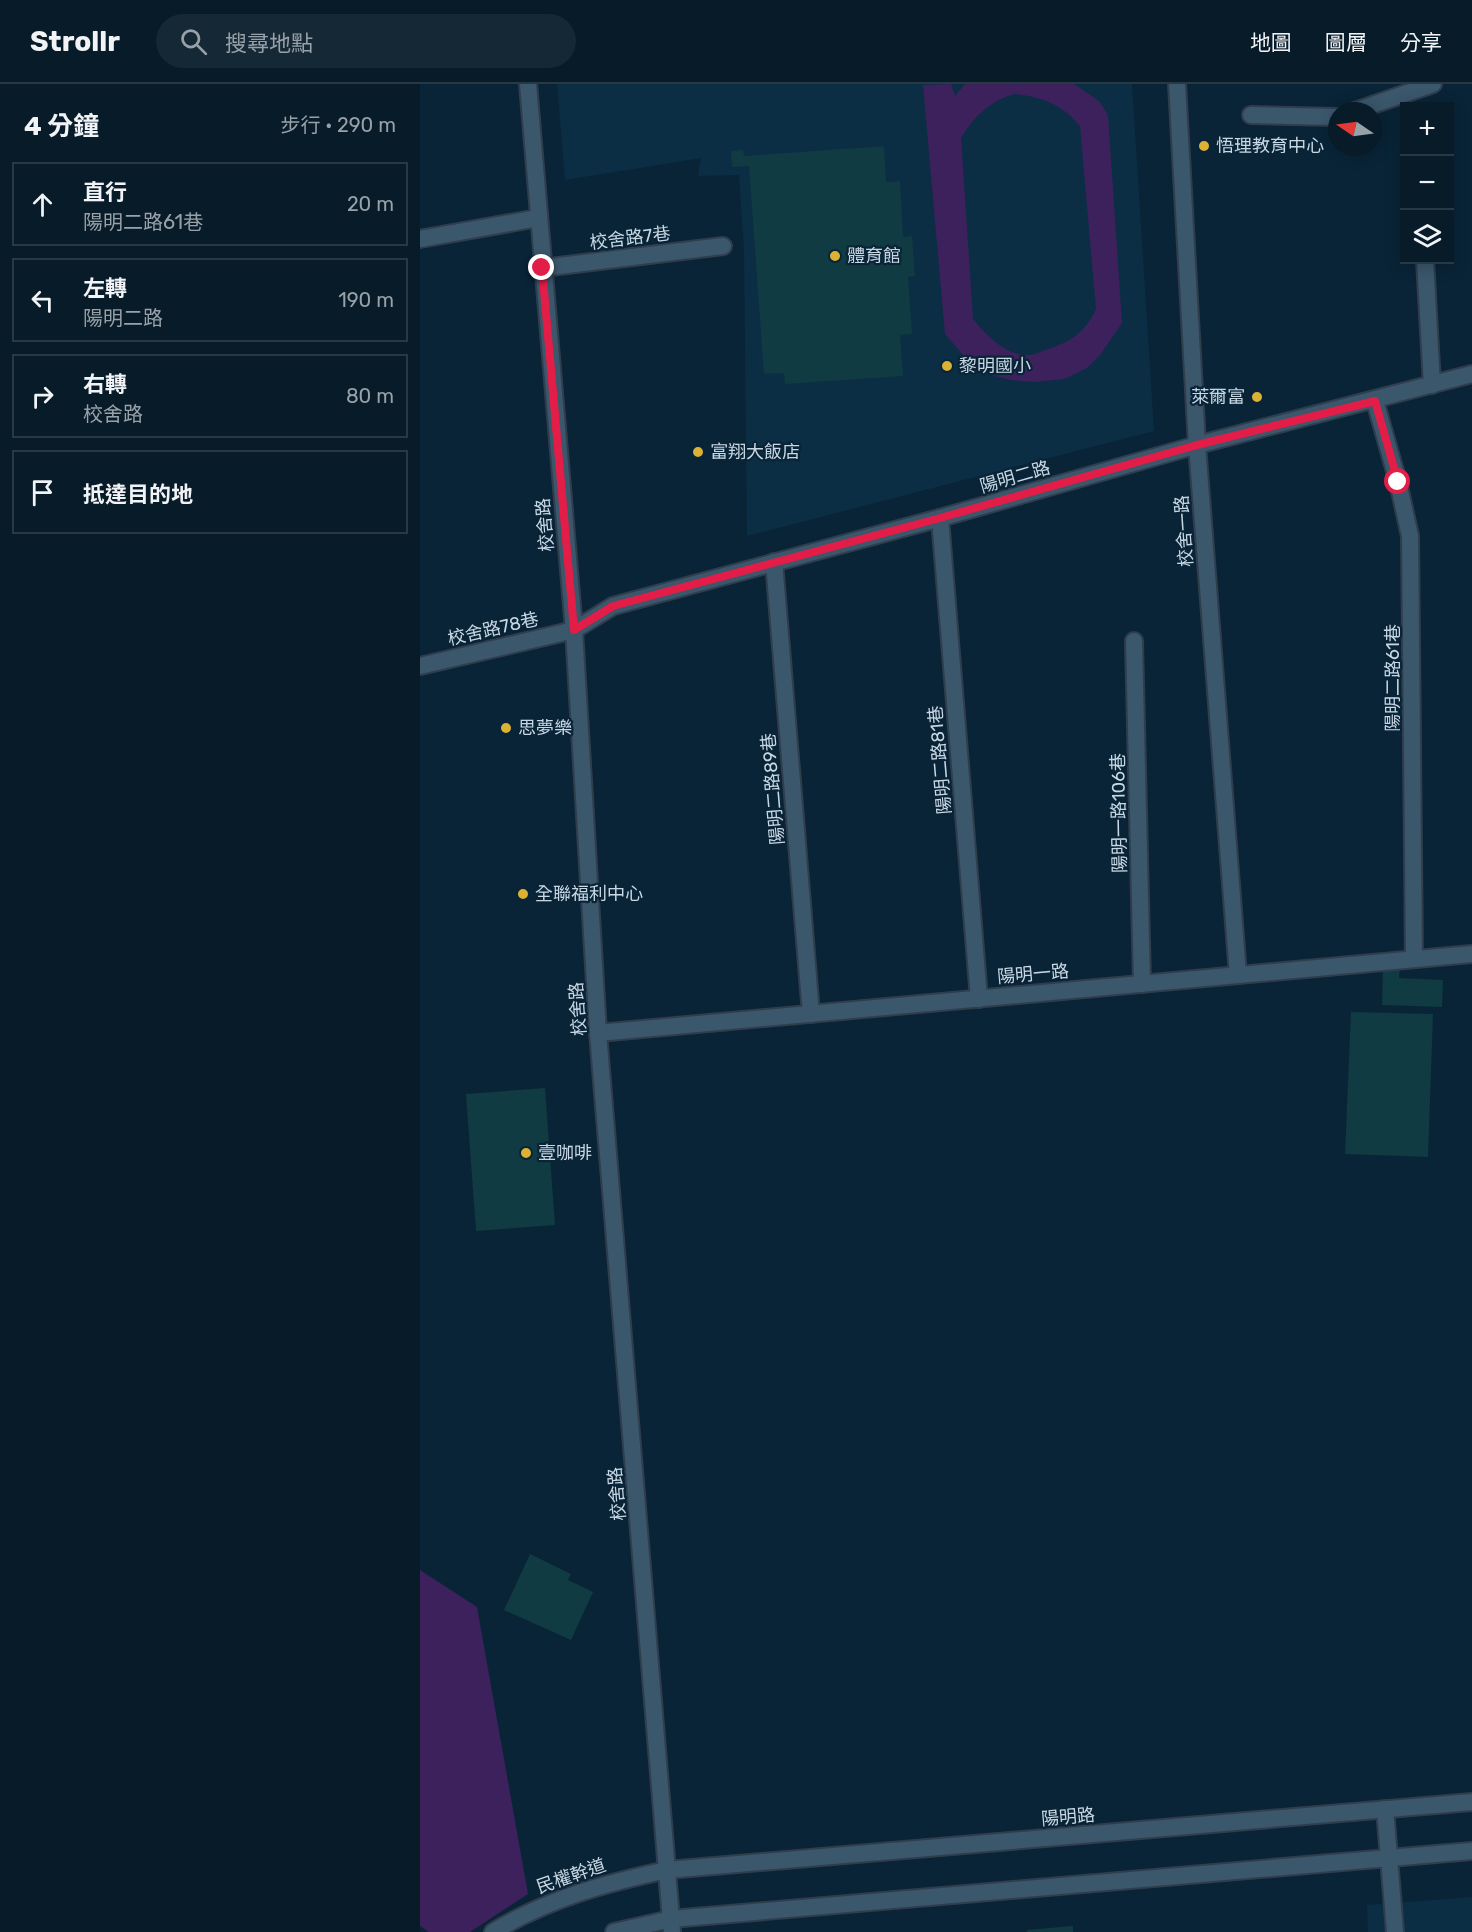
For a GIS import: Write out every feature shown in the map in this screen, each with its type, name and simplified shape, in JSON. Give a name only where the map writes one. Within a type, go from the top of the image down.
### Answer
[{"type":"street","name":"校舍路","points":[[528,84],[574,630],[598,1033],[672,1925]]},
{"type":"street","name":"校舍一路","points":[[1177,84],[1197,445],[1238,975]]},
{"type":"street","points":[[1381,102],[1433,84]]},
{"type":"street","points":[[1251,115],[1328,117]]},
{"type":"street","points":[[420,239],[538,218]]},
{"type":"street","name":"校舍路7巷","points":[[542,268],[723,246]]},
{"type":"street","points":[[1425,264],[1432,385]]},
{"type":"street","name":"陽明二路","points":[[574,630],[613,606],[940,518],[1197,445],[1375,401],[1472,374]]},
{"type":"street","name":"陽明二路61巷","points":[[1375,401],[1398,482],[1410,536],[1414,959]]},
{"type":"street","name":"陽明二路81巷","points":[[940,518],[979,999]]},
{"type":"street","name":"陽明二路89巷","points":[[774,562],[811,1014]]},
{"type":"street","name":"校舍路78巷","points":[[420,666],[574,630]]},
{"type":"street","name":"陽明一路106巷","points":[[1134,641],[1142,984]]},
{"type":"street","name":"陽明一路","points":[[598,1033],[1472,954]]},
{"type":"street","name":"陽明路","points":[[667,1870],[1472,1802]]},
{"type":"street","points":[[1385,1809],[1395,1932]]},
{"type":"street","points":[[614,1932],[1389,1857],[1472,1851]]},
{"type":"street","name":"民權幹道","points":[[493,1932],[523,1913],[596,1886],[667,1870]]},
{"type":"street","points":[[643,1932],[672,1925]]},
{"type":"shaded area","name":"黎明國小","points":[[557,84],[1132,84],[1154,431],[747,536],[744,250],[739,175],[698,176],[701,158],[565,180]]},
{"type":"shaded area","points":[[951,84],[955,96],[965,84],[1074,84],[1099,101],[1108,115],[1122,323],[1100,355],[1087,368],[1064,379],[1035,382],[1011,380],[987,374],[963,355],[945,334],[923,85]],"holes":[[[1014,94],[1042,99],[1059,107],[1080,126],[1096,309],[1088,324],[1071,339],[1037,354],[1026,355],[1000,345],[973,319],[961,138],[977,116],[990,105]]]},
{"type":"shaded area","points":[[420,1570],[477,1607],[528,1894],[470,1932],[429,1932],[420,1926]]},
{"type":"shaded area","points":[[1472,1897],[1472,1932],[1368,1932],[1367,1905]]},
{"type":"building","name":"體育館","points":[[884,146],[886,182],[900,181],[903,237],[912,236],[915,276],[908,277],[912,334],[900,335],[903,376],[785,384],[784,373],[764,374],[749,166],[732,167],[731,151],[743,150],[744,156]]},
{"type":"building","points":[[1383,967],[1400,967],[1399,978],[1443,980],[1442,1007],[1382,1005]]},
{"type":"building","points":[[1351,1012],[1433,1014],[1428,1157],[1345,1154]]},
{"type":"building","points":[[545,1088],[555,1225],[476,1231],[466,1094]]},
{"type":"building","points":[[530,1554],[571,1574],[568,1580],[593,1592],[571,1640],[504,1610]]},
{"type":"building","points":[[1073,1926],[1073,1932],[1027,1932],[1027,1930]]},
{"type":"place","name":"悟理教育中心","points":[[1204,146]]},
{"type":"place","name":"體育館","points":[[835,256]]},
{"type":"place","name":"黎明國小","points":[[947,366]]},
{"type":"place","name":"萊爾富","points":[[1257,397]]},
{"type":"place","name":"富翔大飯店","points":[[698,452]]},
{"type":"place","name":"思夢樂","points":[[506,728]]},
{"type":"place","name":"全聯福利中心","points":[[523,894]]},
{"type":"place","name":"壹咖啡","points":[[526,1153]]},
{"type":"route","points":[[542,268],[574,630],[613,606],[940,518],[1197,445],[1375,401],[1398,482]]}]
